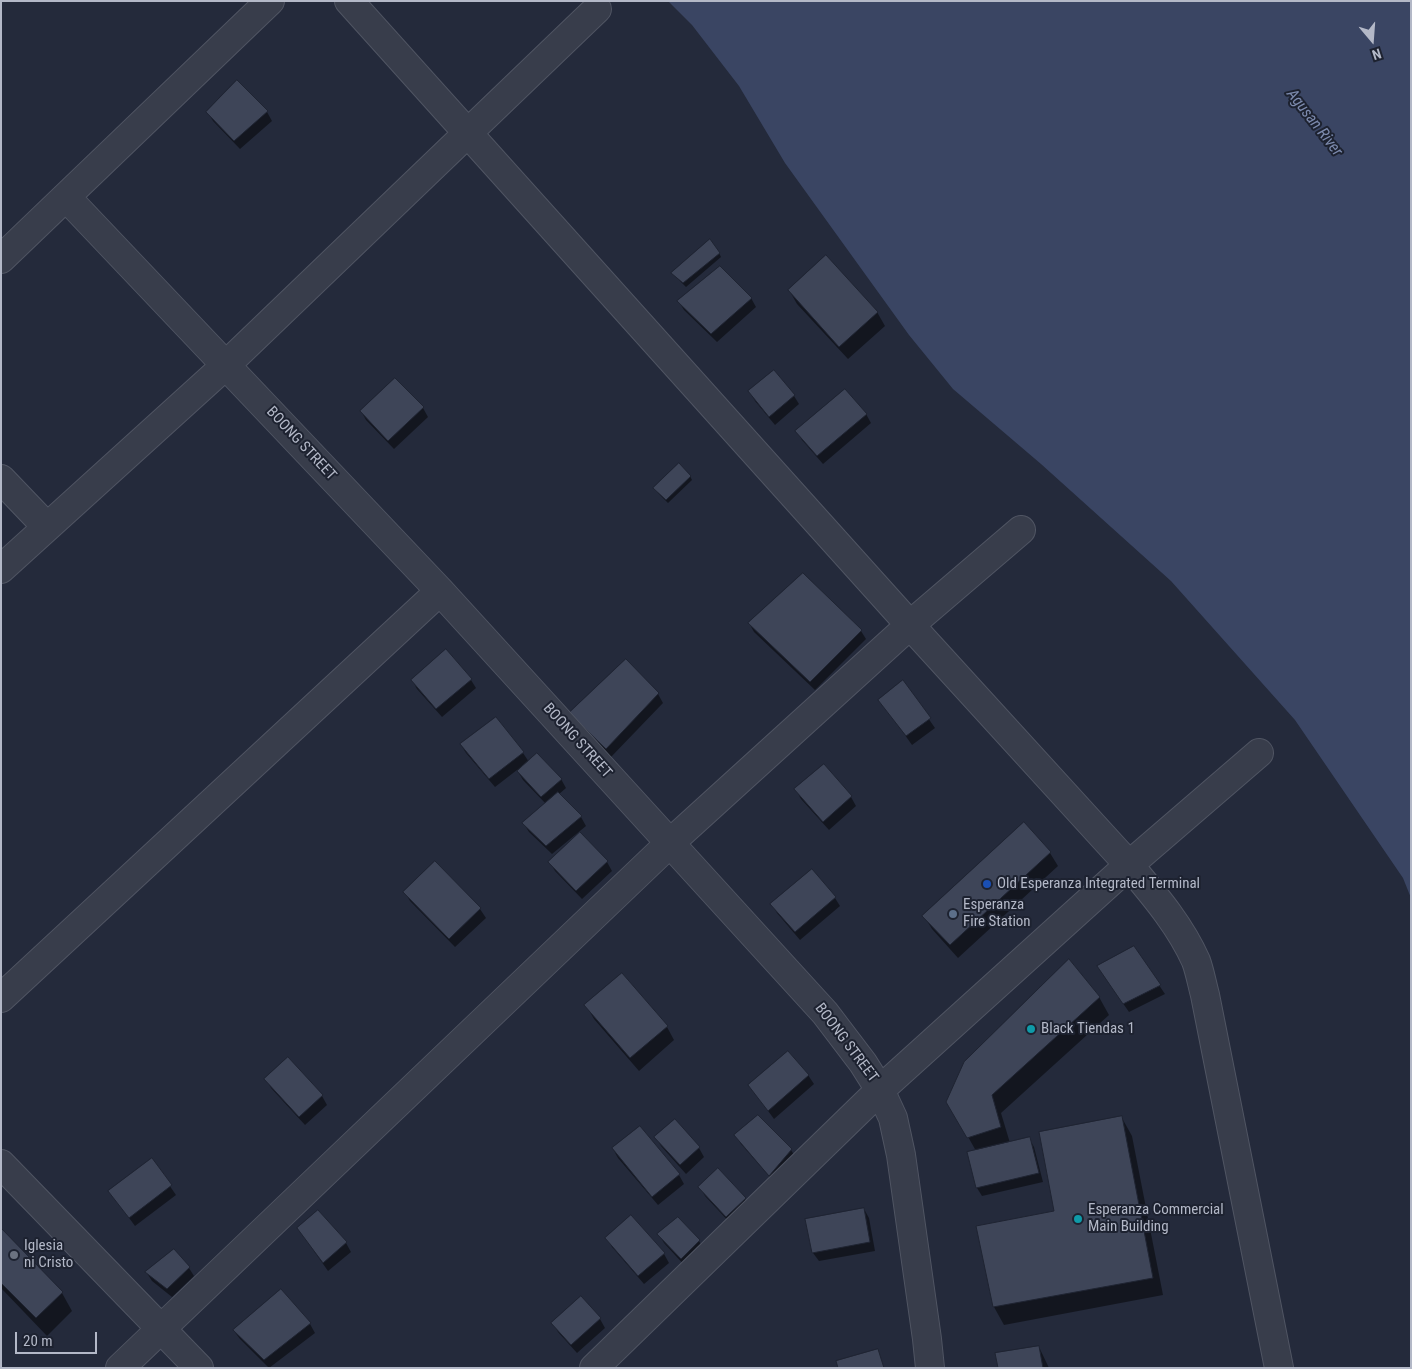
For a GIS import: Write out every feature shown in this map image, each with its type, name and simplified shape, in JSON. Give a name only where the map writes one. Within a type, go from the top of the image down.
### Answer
[{"type":"street","points":[[1,259],[270,1]]},
{"type":"street","points":[[348,1],[910,625],[1129,865],[1181,932],[1196,963],[1205,995],[1279,1368]]},
{"type":"street","points":[[1,568],[226,365],[597,9]]},
{"type":"street","name":"BOONG STREET","points":[[66,197],[440,591],[825,1013],[863,1063],[880,1090],[893,1118],[901,1155],[930,1368]]},
{"type":"street","points":[[1,479],[47,527]]},
{"type":"street","points":[[120,1368],[670,843],[910,625],[1021,530]]},
{"type":"street","points":[[1,998],[440,591]]},
{"type":"street","points":[[594,1368],[880,1090],[1129,865],[1258,753]]},
{"type":"street","points":[[1,1164],[199,1368]]},
{"type":"water","name":"Agusan River","points":[[668,1],[1411,1],[1411,898],[1403,878],[1295,720],[1171,581],[1041,464],[953,389],[909,335],[785,163],[739,86],[692,25]]},
{"type":"building","points":[[237,80],[268,111],[234,141],[206,112]]},
{"type":"building","points":[[710,239],[720,253],[683,283],[671,273]]},
{"type":"building","points":[[826,255],[878,312],[839,347],[788,290]]},
{"type":"building","points":[[720,266],[752,298],[711,334],[677,301]]},
{"type":"building","points":[[774,370],[795,395],[769,417],[748,391]]},
{"type":"building","points":[[395,378],[424,407],[388,441],[360,411]]},
{"type":"building","points":[[845,389],[867,414],[817,456],[795,431]]},
{"type":"building","points":[[679,463],[691,476],[666,500],[653,488]]},
{"type":"building","points":[[803,573],[862,630],[810,682],[748,623]]},
{"type":"building","points":[[446,649],[472,679],[436,709],[411,680]]},
{"type":"building","points":[[626,659],[659,693],[606,749],[569,713]]},
{"type":"building","points":[[903,680],[931,718],[906,736],[878,700]]},
{"type":"building","points":[[496,717],[524,752],[489,779],[460,744]]},
{"type":"building","points":[[537,753],[562,779],[541,797],[517,771]]},
{"type":"building","points":[[824,764],[852,796],[823,822],[794,789]]},
{"type":"building","points":[[558,792],[582,816],[546,846],[522,823]]},
{"type":"building","name":"Old Esperanza Integrated Terminal","points":[[1024,822],[1051,852],[950,945],[922,916]]},
{"type":"building","points":[[580,832],[608,861],[576,891],[548,862]]},
{"type":"building","points":[[435,861],[481,908],[449,939],[403,892]]},
{"type":"building","points":[[812,869],[836,897],[795,932],[770,904]]},
{"type":"building","points":[[1134,946],[1161,985],[1123,1004],[1097,966]]},
{"type":"building","name":"Black Tiendas 1","points":[[1069,959],[1100,997],[992,1095],[1001,1127],[967,1138],[946,1102],[964,1062]]},
{"type":"building","points":[[622,973],[668,1026],[630,1058],[584,1005]]},
{"type":"building","points":[[788,1051],[809,1075],[768,1111],[748,1085]]},
{"type":"building","points":[[288,1057],[323,1095],[299,1117],[264,1079]]},
{"type":"building","points":[[758,1115],[792,1149],[769,1176],[734,1135]]},
{"type":"building","name":"Esperanza Commercial Main Building","points":[[1122,1116],[1153,1278],[993,1307],[976,1226],[1054,1211],[1039,1132]]},
{"type":"building","points":[[675,1119],[700,1147],[680,1165],[654,1137]]},
{"type":"building","points":[[640,1126],[680,1174],[652,1197],[612,1148]]},
{"type":"building","points":[[1030,1137],[1039,1173],[976,1188],[967,1152]]},
{"type":"building","points":[[152,1158],[172,1185],[129,1218],[108,1191]]},
{"type":"building","points":[[718,1168],[746,1198],[726,1217],[698,1187]]},
{"type":"building","points":[[864,1208],[870,1242],[812,1253],[805,1219]]},
{"type":"building","points":[[318,1210],[347,1242],[323,1263],[297,1228]]},
{"type":"building","points":[[631,1215],[665,1253],[638,1276],[605,1238]]},
{"type":"building","points":[[678,1217],[700,1240],[681,1259],[657,1234]]},
{"type":"building","name":"Iglesia ni Cristo","points":[[1,1228],[63,1292],[36,1318],[1,1283]]},
{"type":"building","points":[[174,1249],[190,1267],[167,1289],[145,1272]]},
{"type":"building","points":[[281,1289],[311,1323],[264,1360],[233,1330]]},
{"type":"building","points":[[581,1296],[601,1318],[571,1345],[551,1323]]},
{"type":"building","points":[[1039,1346],[1043,1368],[998,1368],[995,1353]]},
{"type":"building","points":[[878,1349],[884,1368],[838,1368],[836,1361]]},
{"type":"place","name":"Old Esperanza Integrated Terminal","points":[[987,884]]},
{"type":"place","name":"Esperanza Fire Station","points":[[953,914]]},
{"type":"place","name":"Black Tiendas 1","points":[[1031,1029]]},
{"type":"place","name":"Esperanza Commercial Main Building","points":[[1078,1219]]},
{"type":"place","name":"Iglesia ni Cristo","points":[[14,1255]]}]
